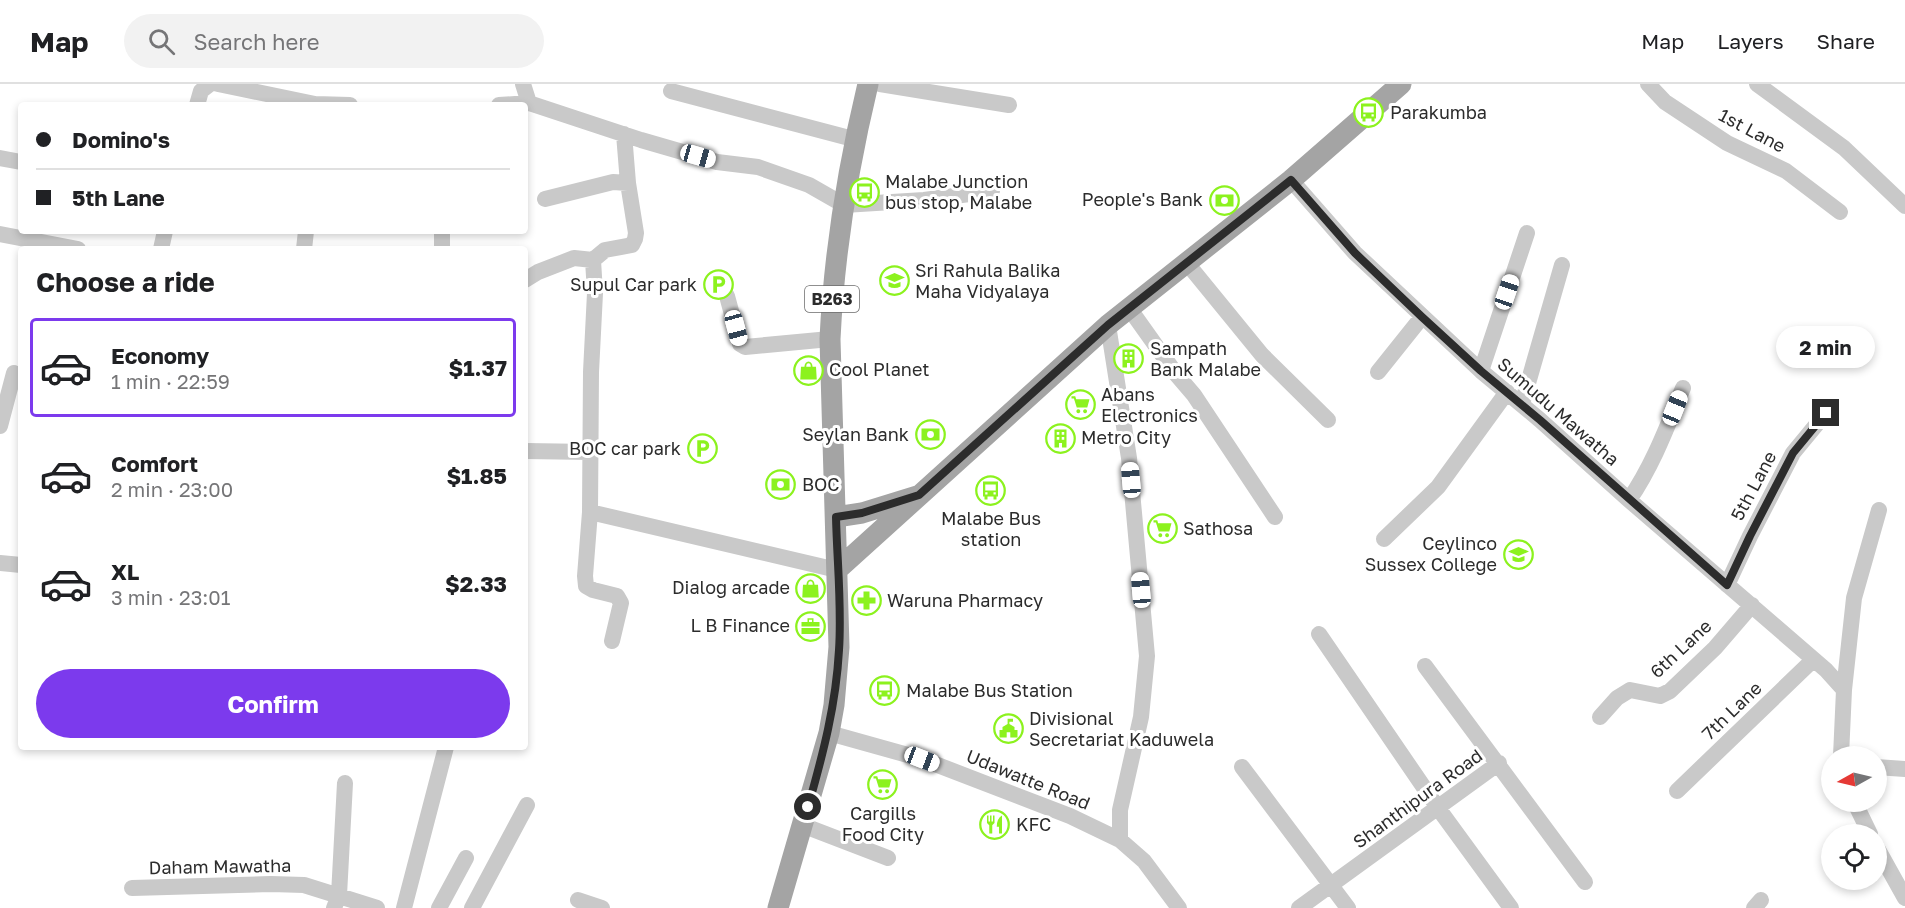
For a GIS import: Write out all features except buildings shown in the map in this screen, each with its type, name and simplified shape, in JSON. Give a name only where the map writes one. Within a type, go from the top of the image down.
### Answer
[{"type":"main road","name":"B263","points":[[836,517],[831,339],[833,286],[844,205],[868,84]]},
{"type":"main road","points":[[837,570],[892,523],[919,495],[1108,325],[1291,180],[1401,84]]},
{"type":"main road","points":[[778,908],[829,733],[834,705],[839,647],[836,517],[862,513],[919,495]]},
{"type":"street","points":[[198,102],[201,91],[210,84],[304,102]]},
{"type":"street","points":[[523,84],[529,103],[717,162],[758,166],[808,185],[844,205],[924,200],[992,191]]},
{"type":"street","points":[[880,84],[1009,105]]},
{"type":"street","name":"1st Lane","points":[[1648,84],[1665,102],[1727,144],[1786,171],[1840,212]]},
{"type":"street","points":[[1757,84],[1844,148],[1905,206]]},
{"type":"street","points":[[671,91],[857,140]]},
{"type":"street","points":[[528,278],[574,258],[593,260],[605,250],[632,244],[635,239],[624,134]]},
{"type":"street","points":[[0,158],[18,161]]},
{"type":"street","name":"Sumudu Mawatha","points":[[1291,180],[1355,253],[1422,317],[1481,371],[1522,404],[1826,670],[1844,690]]},
{"type":"street","points":[[545,199],[613,182],[628,183]]},
{"type":"street","points":[[1481,371],[1527,233]]},
{"type":"street","points":[[0,234],[62,246]]},
{"type":"street","points":[[593,260],[595,313],[591,372],[590,512],[585,576],[586,586],[617,596],[621,603],[612,641]]},
{"type":"street","points":[[1186,262],[1262,355],[1328,420]]},
{"type":"street","points":[[1522,404],[1562,265]]},
{"type":"street","points":[[728,296],[740,344],[745,347],[831,339]]},
{"type":"street","points":[[1129,308],[1176,374],[1194,395],[1275,517]]},
{"type":"street","points":[[1378,372],[1422,317]]},
{"type":"street","points":[[1108,325],[1129,459],[1147,656],[1141,717],[1120,810],[1120,840]]},
{"type":"street","points":[[0,426],[12,372]]},
{"type":"street","points":[[1629,500],[1654,458],[1683,388]]},
{"type":"street","points":[[1384,540],[1438,487],[1507,392]]},
{"type":"street","name":"5th Lane","points":[[1727,585],[1793,453],[1826,413]]},
{"type":"street","points":[[528,451],[591,452]]},
{"type":"street","points":[[1841,746],[1854,598],[1879,510]]},
{"type":"street","points":[[590,512],[837,570]]},
{"type":"street","points":[[0,562],[18,565]]},
{"type":"street","name":"6th Lane","points":[[1600,717],[1617,698],[1630,690],[1660,696],[1670,691],[1714,648],[1752,605]]},
{"type":"street","points":[[1319,634],[1438,808],[1511,908]]},
{"type":"street","name":"7th Lane","points":[[1677,790],[1814,660]]},
{"type":"street","points":[[1425,666],[1498,763]]},
{"type":"street","name":"Udawatte Road","points":[[829,733],[922,759],[1070,816],[1120,840],[1144,861],[1179,908]]},
{"type":"street","points":[[404,908],[445,750]]},
{"type":"street","name":"Shanthipura Road","points":[[1299,908],[1498,763],[1586,882]]},
{"type":"street","points":[[1242,766],[1348,908]]},
{"type":"street","points":[[1887,768],[1905,769]]},
{"type":"street","points":[[336,902],[345,783]]},
{"type":"street","points":[[472,908],[527,805]]},
{"type":"street","points":[[802,825],[888,858]]},
{"type":"street","points":[[439,908],[466,858]]},
{"type":"street","points":[[1887,866],[1905,898]]},
{"type":"street","name":"Daham Mawatha","points":[[132,888],[304,885],[336,902],[377,908]]},
{"type":"street","points":[[578,900],[602,908]]},
{"type":"place","name":"Parakumba","points":[[1369,113]]},
{"type":"place","name":"Malabe Junction bus stop, Malabe","points":[[864,192]]},
{"type":"place","name":"People's Bank","points":[[1224,200]]},
{"type":"place","name":"Sri Rahula Balika Maha Vidyalaya","points":[[894,281]]},
{"type":"place","name":"Supul Car park","points":[[718,285]]},
{"type":"place","name":"Sampath Bank Malabe","points":[[1129,359]]},
{"type":"place","name":"Cool Planet","points":[[808,370]]},
{"type":"place","name":"Abans Electronics","points":[[1080,405]]},
{"type":"place","name":"Seylan Bank","points":[[930,435]]},
{"type":"place","name":"Metro City","points":[[1060,438]]},
{"type":"place","name":"BOC car park","points":[[702,449]]},
{"type":"place","name":"BOC","points":[[781,485]]},
{"type":"place","name":"Malabe Bus station","points":[[991,490]]},
{"type":"place","name":"Sathosa","points":[[1162,529]]},
{"type":"place","name":"Ceylinco Sussex College","points":[[1518,554]]},
{"type":"place","name":"Dialog arcade","points":[[811,588]]},
{"type":"place","name":"Waruna Pharmacy","points":[[866,601]]},
{"type":"place","name":"L B Finance","points":[[811,626]]},
{"type":"place","name":"Malabe Bus Station","points":[[885,691]]},
{"type":"place","name":"Divisional Secretariat Kaduwela","points":[[1008,729]]},
{"type":"place","name":"Cargills Food City","points":[[883,785]]},
{"type":"place","name":"KFC","points":[[995,825]]},
{"type":"route","points":[[808,807],[829,733],[834,705],[839,647],[836,517],[862,513],[919,495],[1108,325],[1291,180],[1355,253],[1422,317],[1727,585],[1793,453],[1826,413]]}]
